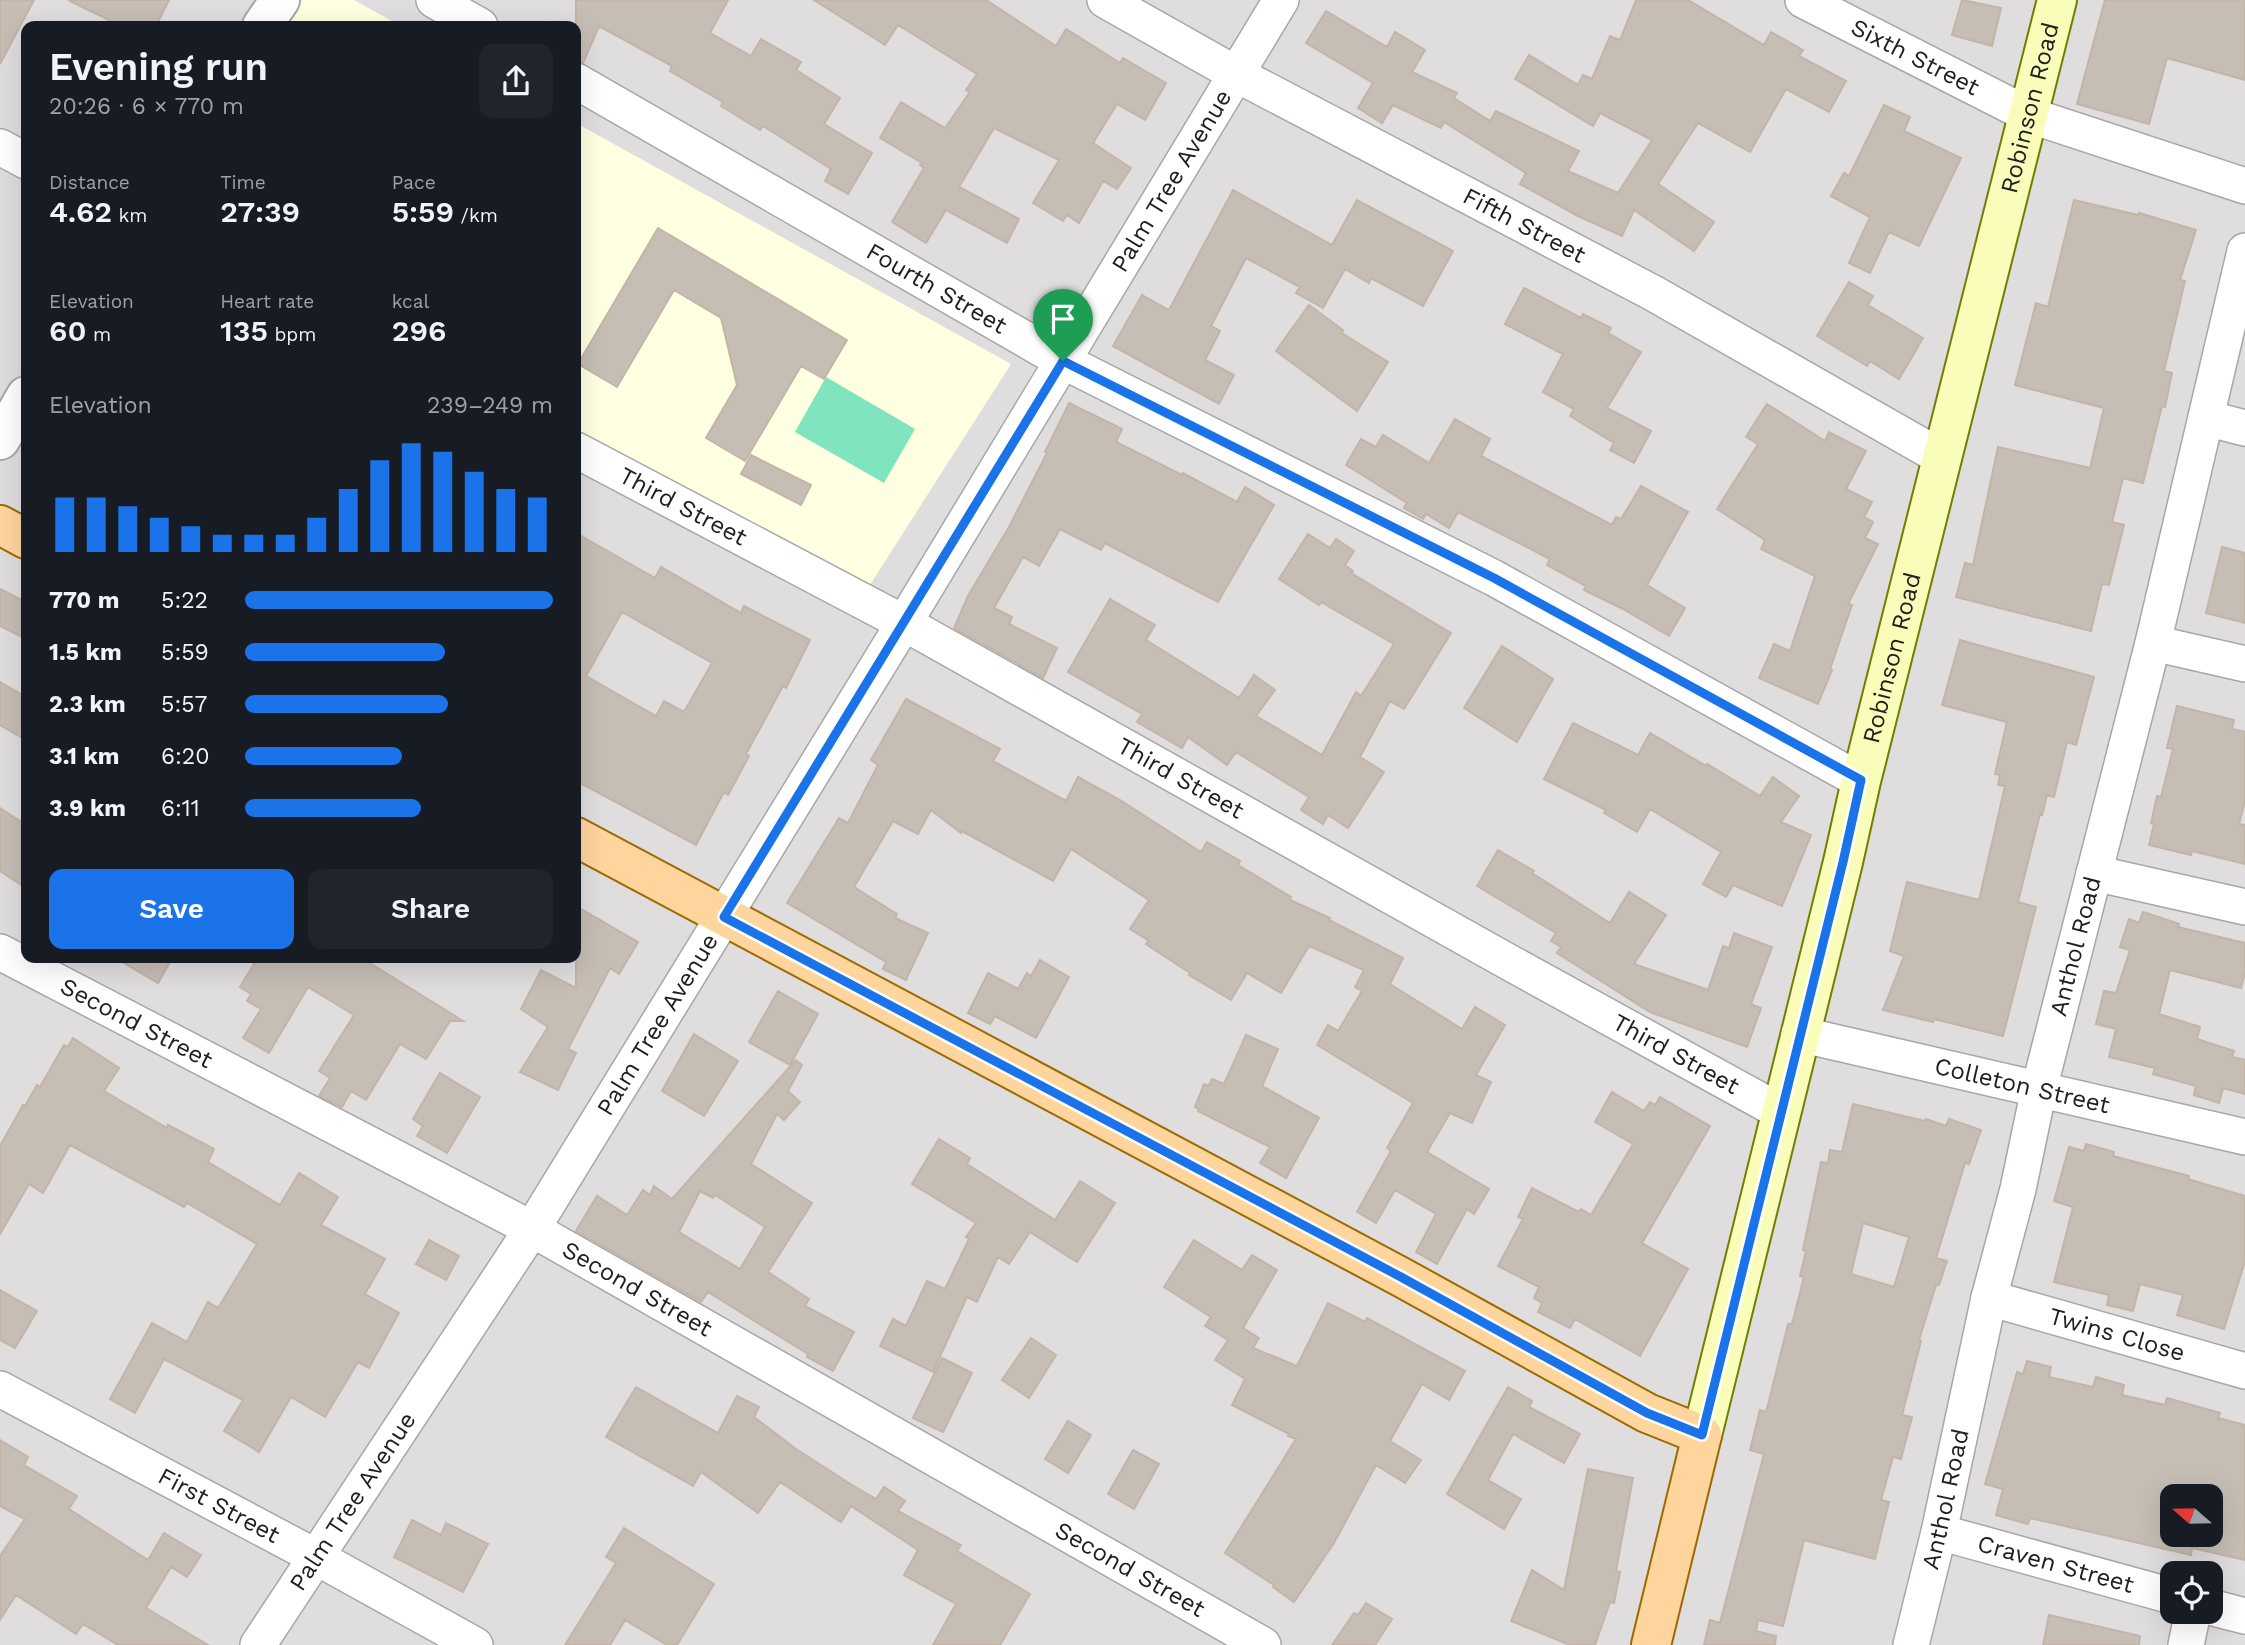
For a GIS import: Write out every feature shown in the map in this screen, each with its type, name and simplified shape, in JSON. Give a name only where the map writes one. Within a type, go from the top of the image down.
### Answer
[{"type":"main road","name":"Robinson Road","points":[[1651,1645],[1861,780],[2057,0]]},
{"type":"main road","points":[[0,525],[21,536]]},
{"type":"main road","points":[[581,840],[1401,1277],[1647,1413],[1702,1435]]},
{"type":"street","points":[[265,21],[280,0]]},
{"type":"street","points":[[434,0],[471,21]]},
{"type":"street","name":"Fifth Street","points":[[1105,0],[1236,74],[1653,293],[1941,457]]},
{"type":"street","name":"Palm Tree Avenue","points":[[258,1645],[532,1229],[904,623],[1281,0]]},
{"type":"street","name":"Sixth Street","points":[[1803,0],[2029,115],[2245,186]]},
{"type":"street","name":"Fourth Street","points":[[581,84],[1063,361],[1494,578],[1861,780]]},
{"type":"street","points":[[0,147],[21,158]]},
{"type":"street","name":"Anthol Road","points":[[1911,1645],[1939,1532],[1989,1297],[2018,1189],[2039,1088],[2153,643],[2245,251]]},
{"type":"street","points":[[0,440],[21,404]]},
{"type":"street","points":[[2206,418],[2245,428]]},
{"type":"street","name":"Third Street","points":[[581,453],[904,623],[1517,967],[1782,1112]]},
{"type":"street","points":[[2153,643],[2245,664]]},
{"type":"street","points":[[2094,873],[2245,907]]},
{"type":"street","name":"Second Street","points":[[0,952],[21,963]]},
{"type":"street","name":"Second Street","points":[[21,963],[532,1229],[1263,1645]]},
{"type":"street","name":"Colleton Street","points":[[1800,1034],[2245,1137]]},
{"type":"street","name":"Twins Close","points":[[1989,1297],[2245,1371]]},
{"type":"street","name":"First Street","points":[[0,1389],[475,1645]]},
{"type":"street","name":"Craven Street","points":[[1939,1532],[2160,1593]]},
{"type":"street","points":[[2223,1610],[2245,1616]]},
{"type":"street","points":[[2186,1645],[2190,1624]]},
{"type":"shaded area","points":[[0,0],[2245,0],[2245,1645],[0,1645]]},
{"type":"shaded area","points":[[302,0],[354,0],[392,21],[287,21]]},
{"type":"shaded area","points":[[581,126],[1011,364],[868,588],[581,433]]},
{"type":"green space","points":[[826,377],[915,429],[884,483],[795,432]]},
{"type":"building","points":[[0,0],[34,0],[21,21],[0,64]]},
{"type":"building","points":[[68,0],[169,0],[158,21],[111,21]]},
{"type":"building","points":[[576,0],[728,0],[710,33],[751,56],[761,39],[801,62],[796,70],[840,98],[824,124],[872,153],[848,194],[825,181],[831,169],[763,126],[760,130],[721,106],[723,102],[670,71],[672,66],[599,26],[581,62],[581,21],[576,21]]},
{"type":"building","points":[[814,0],[986,0],[1056,46],[1066,29],[1120,63],[1123,58],[1166,83],[1145,120],[1117,104],[1093,143],[1131,168],[1117,189],[1103,181],[1079,223],[1067,215],[1063,221],[1033,203],[1059,160],[994,128],[959,187],[1019,219],[1007,243],[946,210],[926,243],[892,222],[924,168],[920,165],[922,163],[880,138],[901,102],[945,128],[970,92],[966,90],[977,74],[898,25],[885,45]]},
{"type":"building","points":[[1636,0],[1688,0],[1764,45],[1771,32],[1803,50],[1799,56],[1846,81],[1829,112],[1786,89],[1750,152],[1698,123],[1658,184],[1714,222],[1694,251],[1634,210],[1622,236],[1578,216],[1520,184],[1526,173],[1444,122],[1441,128],[1393,105],[1382,123],[1358,108],[1373,83],[1306,43],[1326,11],[1387,47],[1395,32],[1425,50],[1412,72],[1457,93],[1454,98],[1490,121],[1496,111],[1579,151],[1568,171],[1618,193],[1652,140],[1600,113],[1593,126],[1515,79],[1529,55],[1578,85],[1583,75],[1592,79],[1610,36],[1620,40]]},
{"type":"building","points":[[1962,0],[2001,8],[1992,46],[1952,35]]},
{"type":"building","points":[[2105,0],[2245,0],[2245,80],[2167,58],[2149,124],[2077,104]]},
{"type":"building","points":[[1884,105],[1910,117],[1904,131],[1961,158],[1919,246],[1889,232],[1870,273],[1849,263],[1870,217],[1831,196],[1844,173],[1849,176]]},
{"type":"building","points":[[1233,190],[1332,245],[1357,200],[1453,251],[1423,306],[1371,278],[1369,283],[1345,269],[1323,308],[1296,293],[1300,287],[1246,258],[1211,326],[1220,331],[1205,360],[1234,375],[1219,404],[1113,346],[1142,295],[1169,310]]},
{"type":"building","points":[[2074,200],[2138,215],[2139,213],[2196,230],[2180,280],[2185,281],[2164,371],[2172,373],[2165,407],[2162,406],[2143,483],[2123,478],[2112,522],[2124,525],[2109,585],[2102,584],[2091,631],[1956,597],[1965,563],[1973,565],[1998,447],[2090,468],[2104,408],[2015,385],[2036,303],[2048,307]]},
{"type":"building","points":[[658,228],[847,340],[824,379],[801,366],[745,461],[706,438],[737,385],[721,318],[674,290],[617,387],[581,366],[581,359]]},
{"type":"building","points":[[1849,282],[1873,296],[1868,305],[1923,338],[1899,379],[1870,361],[1867,366],[1817,336]]},
{"type":"building","points":[[1524,288],[1581,318],[1583,314],[1611,328],[1608,333],[1641,352],[1607,408],[1651,431],[1634,463],[1610,450],[1614,443],[1570,416],[1574,409],[1543,392],[1563,354],[1505,324]]},
{"type":"building","points":[[1309,305],[1343,330],[1342,333],[1388,362],[1357,411],[1276,351]]},
{"type":"building","points":[[1069,403],[1122,429],[1116,442],[1182,475],[1183,473],[1237,502],[1245,487],[1274,505],[1218,602],[1105,543],[1101,550],[1060,529],[1039,566],[1023,557],[994,608],[1012,617],[1009,624],[1057,648],[1043,678],[954,628],[968,596],[1009,527],[1047,453],[1045,452]]},
{"type":"building","points":[[1767,404],[1825,441],[1829,432],[1866,451],[1846,489],[1872,502],[1864,517],[1873,522],[1865,538],[1878,544],[1848,604],[1852,605],[1830,669],[1832,670],[1818,704],[1759,678],[1774,644],[1790,651],[1815,576],[1761,549],[1765,540],[1717,509],[1758,444],[1746,437]]},
{"type":"building","points":[[1455,419],[1490,439],[1481,456],[1612,525],[1616,517],[1621,519],[1641,486],[1688,512],[1647,585],[1685,608],[1669,636],[1584,590],[1586,586],[1547,565],[1550,559],[1458,512],[1449,528],[1426,514],[1423,519],[1404,508],[1407,503],[1346,465],[1361,439],[1376,447],[1383,435],[1429,463]]},
{"type":"building","points":[[751,455],[811,485],[801,505],[741,474]]},
{"type":"building","points":[[1308,534],[1330,548],[1336,539],[1354,551],[1345,565],[1353,571],[1351,573],[1451,633],[1404,709],[1390,701],[1360,757],[1384,772],[1348,828],[1328,815],[1323,824],[1301,810],[1309,797],[1236,752],[1227,765],[1188,737],[1182,748],[1137,722],[1142,714],[1068,672],[1110,599],[1155,625],[1146,640],[1239,698],[1254,675],[1275,690],[1256,716],[1322,755],[1356,692],[1361,696],[1394,644],[1321,602],[1319,605],[1279,579]]},
{"type":"building","points":[[581,536],[655,578],[661,567],[741,613],[744,606],[810,640],[786,688],[783,686],[746,754],[749,756],[728,795],[724,792],[696,845],[581,784]],"holes":[[[622,612],[712,663],[684,712],[664,701],[656,716],[586,676]]]},
{"type":"building","points":[[2222,547],[2245,553],[2245,623],[2206,613]]},
{"type":"building","points":[[0,589],[21,600],[21,636],[0,626]]},
{"type":"building","points":[[1960,640],[2094,677],[2076,745],[2067,742],[2054,797],[2047,795],[2042,815],[2040,814],[2018,902],[2036,907],[2003,1036],[1883,1010],[1904,956],[1890,951],[1907,882],[1979,900],[2005,786],[1998,785],[2000,775],[1995,774],[2007,722],[1942,705]]},
{"type":"building","points":[[1502,646],[1553,679],[1517,742],[1464,708]]},
{"type":"building","points":[[0,682],[21,694],[21,737],[0,725]]},
{"type":"building","points":[[906,699],[1000,749],[993,761],[1066,801],[1078,777],[1120,800],[1201,852],[1207,842],[1240,861],[1238,865],[1291,897],[1290,900],[1330,918],[1329,920],[1403,958],[1390,984],[1462,1029],[1475,1007],[1505,1025],[1476,1075],[1491,1082],[1472,1123],[1450,1113],[1427,1152],[1489,1189],[1474,1214],[1467,1209],[1437,1264],[1416,1252],[1436,1214],[1395,1190],[1376,1223],[1357,1212],[1391,1151],[1387,1148],[1413,1103],[1317,1045],[1328,1025],[1338,1031],[1362,991],[1355,987],[1364,970],[1309,946],[1281,993],[1247,973],[1231,1000],[1189,975],[1190,973],[1146,944],[1149,941],[1130,929],[1149,900],[1071,849],[1053,881],[962,831],[961,833],[931,810],[918,834],[893,821],[854,887],[897,914],[895,918],[928,933],[906,980],[883,969],[886,962],[787,903],[839,818],[848,823],[878,765],[871,760]]},
{"type":"building","points":[[2177,706],[2234,720],[2232,729],[2245,732],[2245,801],[2239,824],[2245,825],[2245,864],[2192,851],[2191,855],[2149,845],[2157,796],[2161,797],[2173,749],[2167,748]]},
{"type":"building","points":[[1573,723],[1638,755],[1650,733],[1760,796],[1773,777],[1799,796],[1781,822],[1811,835],[1782,906],[1733,885],[1726,897],[1703,884],[1721,852],[1650,809],[1637,832],[1604,813],[1606,810],[1544,779]]},
{"type":"building","points":[[0,808],[21,822],[21,885],[0,871]]},
{"type":"building","points":[[1498,850],[1610,923],[1629,892],[1666,915],[1634,964],[1708,990],[1723,946],[1729,948],[1734,933],[1772,947],[1751,1004],[1761,1008],[1747,1047],[1650,1012],[1557,953],[1561,947],[1551,941],[1556,933],[1477,886]]},
{"type":"building","points":[[581,909],[638,942],[619,974],[610,968],[568,1049],[576,1053],[558,1090],[520,1072],[548,1027],[521,1009],[541,970],[576,988],[576,963],[581,963]]},
{"type":"building","points":[[2143,912],[2179,924],[2178,927],[2245,943],[2245,972],[2241,988],[2170,970],[2159,1014],[2200,1027],[2197,1039],[2234,1051],[2232,1057],[2245,1060],[2245,1094],[2223,1088],[2219,1103],[2194,1095],[2196,1086],[2153,1074],[2155,1068],[2109,1057],[2116,1029],[2096,1024],[2104,991],[2116,993],[2130,950],[2120,947],[2129,919],[2139,923]]},
{"type":"building","points":[[1040,960],[1069,977],[1036,1038],[995,1016],[990,1024],[968,1013],[988,973],[1018,989],[1027,973],[1031,976]]},
{"type":"building","points":[[124,963],[170,963],[158,983]]},
{"type":"building","points":[[254,963],[370,963],[463,1021],[450,1021],[426,1059],[400,1044],[366,1100],[351,1091],[342,1107],[319,1096],[330,1078],[319,1071],[354,1015],[308,987],[269,1053],[243,1038],[261,1009],[247,1001],[251,994],[240,987]]},
{"type":"building","points":[[778,991],[818,1014],[790,1065],[749,1042]]},
{"type":"building","points":[[694,1034],[738,1061],[704,1116],[662,1091]]},
{"type":"building","points":[[1246,1035],[1278,1049],[1262,1086],[1319,1118],[1286,1178],[1260,1163],[1270,1147],[1198,1111],[1195,1107],[1204,1084],[1209,1086],[1212,1079],[1224,1084]]},
{"type":"building","points":[[73,1038],[119,1068],[104,1091],[167,1128],[168,1125],[214,1149],[208,1162],[280,1205],[299,1173],[338,1197],[321,1225],[385,1259],[365,1294],[399,1313],[369,1368],[358,1362],[325,1417],[291,1397],[259,1452],[224,1431],[243,1400],[164,1359],[135,1413],[110,1399],[152,1323],[187,1342],[208,1302],[218,1308],[257,1244],[187,1203],[184,1207],[70,1145],[43,1193],[29,1184],[0,1234],[0,1146],[23,1105],[25,1106],[37,1085],[40,1087],[64,1045],[68,1047]]},
{"type":"building","points":[[796,1060],[802,1065],[788,1091],[800,1102],[784,1120],[777,1114],[751,1164],[812,1203],[768,1272],[809,1299],[805,1306],[854,1332],[833,1371],[708,1292],[701,1302],[576,1231],[597,1196],[627,1215],[643,1190],[650,1195],[654,1186],[672,1199]],"holes":[[[700,1191],[713,1198],[715,1195],[765,1227],[740,1269],[679,1232]]]},
{"type":"building","points":[[440,1073],[480,1097],[447,1153],[417,1136],[423,1126],[413,1119]]},
{"type":"building","points":[[1612,1092],[1644,1111],[1650,1102],[1655,1105],[1660,1097],[1710,1126],[1642,1243],[1688,1269],[1640,1356],[1575,1319],[1570,1328],[1538,1312],[1542,1303],[1534,1298],[1539,1287],[1498,1266],[1523,1219],[1518,1217],[1532,1188],[1579,1212],[1581,1209],[1591,1215],[1633,1144],[1595,1122]]},
{"type":"building","points":[[1853,1104],[1925,1121],[1926,1119],[1946,1126],[1949,1119],[1981,1130],[1969,1164],[1965,1163],[1936,1258],[1947,1261],[1939,1285],[1936,1285],[1919,1340],[1921,1341],[1902,1415],[1912,1417],[1901,1459],[1893,1457],[1881,1500],[1889,1502],[1875,1559],[1804,1540],[1783,1626],[1758,1620],[1756,1631],[1776,1636],[1775,1645],[1704,1645],[1710,1620],[1720,1623],[1764,1454],[1750,1450],[1760,1410],[1766,1412],[1788,1324],[1792,1324],[1804,1277],[1800,1276],[1806,1251],[1803,1250],[1821,1162],[1828,1163],[1830,1150],[1842,1152]],"holes":[[[1863,1223],[1909,1237],[1894,1287],[1851,1274]]]},
{"type":"building","points":[[939,1139],[970,1158],[967,1164],[1055,1220],[1080,1181],[1115,1203],[1077,1262],[1030,1232],[1009,1264],[998,1257],[977,1302],[967,1297],[933,1372],[880,1346],[893,1319],[906,1326],[927,1281],[945,1289],[969,1239],[966,1237],[976,1223],[912,1184]]},
{"type":"building","points":[[2086,1144],[2114,1152],[2113,1156],[2189,1176],[2188,1179],[2245,1196],[2245,1261],[2224,1329],[2177,1315],[2183,1295],[2140,1284],[2133,1311],[2107,1305],[2109,1295],[2054,1282],[2073,1207],[2054,1201],[2069,1147],[2084,1151]]},
{"type":"building","points":[[429,1240],[459,1256],[446,1280],[416,1264]]},
{"type":"building","points":[[1194,1240],[1242,1270],[1252,1255],[1277,1270],[1243,1328],[1259,1338],[1253,1348],[1297,1366],[1328,1303],[1365,1322],[1367,1318],[1465,1371],[1449,1400],[1422,1384],[1390,1441],[1421,1460],[1405,1483],[1376,1465],[1334,1543],[1294,1602],[1273,1587],[1274,1585],[1225,1553],[1296,1439],[1232,1405],[1245,1379],[1215,1360],[1228,1340],[1205,1326],[1211,1317],[1164,1287]]},
{"type":"building","points":[[0,1290],[37,1311],[15,1348],[0,1340]]},
{"type":"building","points":[[1031,1338],[1056,1355],[1029,1398],[1002,1380]]},
{"type":"building","points":[[942,1358],[972,1373],[943,1432],[913,1418]]},
{"type":"building","points":[[2027,1361],[2051,1367],[2049,1377],[2093,1387],[2096,1377],[2124,1385],[2122,1395],[2165,1405],[2167,1398],[2220,1413],[2218,1418],[2245,1425],[2245,1560],[2192,1548],[2191,1555],[2030,1518],[2028,1524],[1996,1515],[2003,1489],[1985,1484],[2017,1372],[2023,1374]]},
{"type":"building","points":[[636,1387],[718,1433],[737,1396],[759,1407],[754,1417],[796,1449],[852,1485],[876,1499],[884,1487],[905,1501],[898,1511],[961,1545],[957,1551],[1030,1594],[1000,1645],[933,1645],[956,1604],[904,1575],[918,1550],[851,1506],[841,1522],[780,1482],[758,1513],[701,1472],[693,1486],[606,1437]]},
{"type":"building","points":[[1508,1387],[1532,1401],[1529,1407],[1580,1434],[1564,1463],[1513,1434],[1488,1480],[1521,1499],[1504,1529],[1447,1494]]},
{"type":"building","points":[[1068,1421],[1091,1435],[1068,1473],[1045,1459]]},
{"type":"building","points":[[0,1440],[28,1457],[24,1465],[77,1496],[69,1509],[148,1560],[164,1533],[201,1555],[187,1577],[171,1567],[146,1608],[208,1645],[118,1645],[83,1624],[76,1634],[16,1595],[0,1620],[0,1556],[25,1519],[0,1506]]},
{"type":"building","points":[[1133,1450],[1159,1464],[1134,1509],[1108,1494]]},
{"type":"building","points":[[1588,1469],[1633,1478],[1616,1571],[1620,1572],[1614,1603],[1610,1602],[1595,1645],[1570,1645],[1511,1621],[1532,1570],[1564,1590]]},
{"type":"building","points":[[412,1520],[441,1535],[446,1523],[488,1544],[463,1592],[394,1557]]},
{"type":"building","points":[[624,1528],[714,1584],[677,1645],[667,1645],[625,1620],[610,1645],[565,1645],[616,1563],[606,1557]]},
{"type":"building","points":[[1366,1603],[1392,1619],[1375,1645],[1332,1645],[1354,1613],[1358,1615]]},
{"type":"building","points":[[2049,1615],[2140,1636],[2139,1645],[2043,1645]]},
{"type":"route","points":[[1063,361],[1494,578],[1861,780],[1702,1435],[1647,1413],[1401,1277],[724,917],[1063,361]]}]
